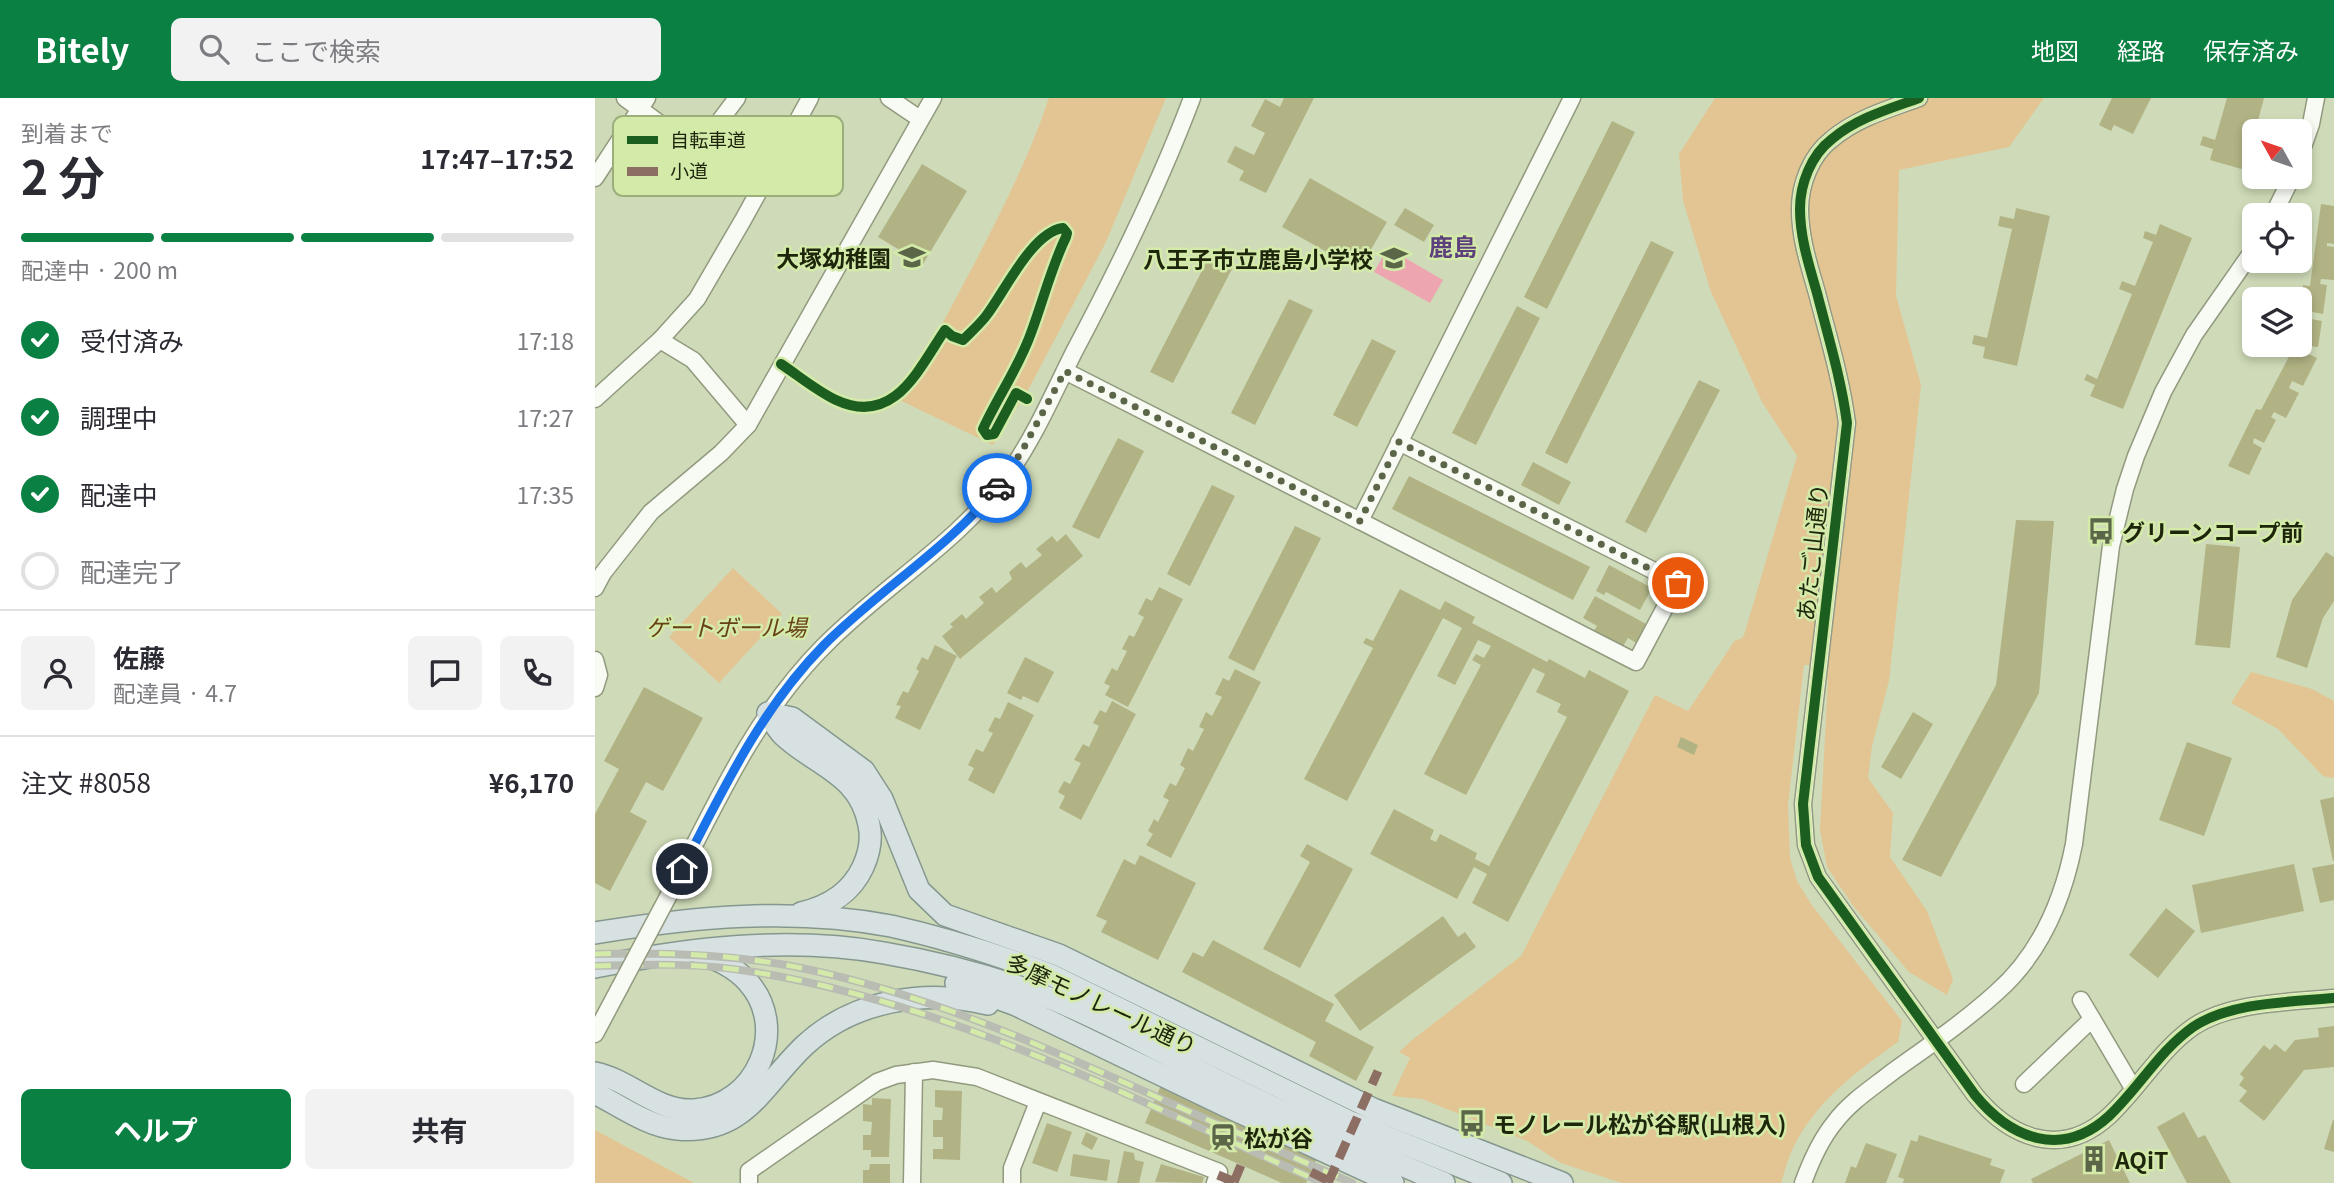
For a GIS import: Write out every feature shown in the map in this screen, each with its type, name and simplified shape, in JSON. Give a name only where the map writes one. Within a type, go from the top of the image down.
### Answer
[{"type":"main road","points":[[768,713],[782,734],[849,783],[867,811],[870,831],[866,861],[860,875],[849,887],[832,902],[819,908],[785,916]]},
{"type":"main road","points":[[768,713],[792,718],[864,771],[883,799],[919,890],[939,911],[962,923],[1059,955],[1373,1109],[1562,1183]]},
{"type":"main road","name":"多摩モノレール通り","points":[[595,933],[688,919],[785,916],[852,920],[890,926],[1000,956],[1049,974],[1348,1121],[1501,1183]]},
{"type":"main road","name":"多摩モノレール通り","points":[[595,967],[696,951],[786,945],[847,948],[940,964],[1042,995],[1098,1020],[1275,1109],[1444,1183]]},
{"type":"main road","points":[[847,948],[982,991],[1393,1183]]},
{"type":"main road","points":[[595,1073],[659,1104],[678,1109],[708,1107],[735,1094],[746,1083],[755,1071],[767,1041],[764,1010],[748,982],[734,970],[696,951]]},
{"type":"main road","points":[[1049,974],[1132,990]]},
{"type":"main road","points":[[595,1093],[650,1121],[674,1129],[715,1127],[748,1109],[792,1058],[817,1035],[858,1012],[909,998],[942,997],[1034,1014]]},
{"type":"street","points":[[625,98],[644,104],[658,116]]},
{"type":"street","points":[[723,116],[737,98]]},
{"type":"street","points":[[800,116],[810,98]]},
{"type":"street","points":[[889,98],[920,119]]},
{"type":"street","points":[[595,588],[603,573],[651,512],[721,453],[748,425],[933,98]]},
{"type":"street","points":[[595,1034],[738,761],[786,688],[825,644],[941,546],[981,506],[1016,461],[1130,246],[1192,98]]},
{"type":"street","points":[[1360,521],[1572,98]]},
{"type":"street","name":"あたご山通り","points":[[1919,98],[1859,121],[1831,139],[1813,160],[1803,185],[1800,209],[1802,240],[1842,387],[1847,423],[1803,804],[1806,845],[1818,877],[1990,1113],[2026,1136],[2043,1140],[2063,1139],[2087,1132],[2108,1117],[2163,1054],[2195,1026],[2222,1015],[2257,1006],[2334,998]]},
{"type":"street","points":[[2312,119],[2316,98]]},
{"type":"street","points":[[595,178],[613,151]]},
{"type":"street","points":[[595,399],[660,340],[697,299],[756,196]]},
{"type":"street","points":[[1803,1183],[1811,1160],[1836,1120],[1861,1096],[1998,992],[2042,938],[2062,893],[2074,844],[2111,546],[2125,489],[2163,392],[2188,346],[2242,267]]},
{"type":"street","points":[[660,340],[692,360],[748,425]]},
{"type":"street","points":[[1065,371],[1636,662],[1678,583],[1399,442]]},
{"type":"street","points":[[595,660],[599,675],[595,688]]},
{"type":"street","points":[[2081,1000],[2133,1088]]},
{"type":"street","points":[[2024,1084],[2092,1019]]},
{"type":"street","points":[[912,1183],[914,1072]]},
{"type":"street","points":[[749,1183],[750,1171],[877,1082],[914,1072],[950,1072],[977,1077],[1219,1172],[1215,1183]]},
{"type":"street","points":[[1012,1183],[1011,1168],[1038,1102]]},
{"type":"green space","points":[[1049,98],[1166,98],[1106,242],[1026,394],[993,445],[889,395],[925,352],[953,303],[1013,186]]},
{"type":"green space","points":[[1715,98],[2044,98],[2009,147],[1899,170],[1896,296],[1921,385],[1889,681],[1872,746],[1868,778],[1893,813],[1890,857],[1927,911],[1953,979],[1947,995],[1909,972],[1854,907],[1827,867],[1820,830],[1828,680],[1810,665],[1804,665],[1788,805],[1790,858],[1797,881],[1811,904],[1902,1021],[1898,1042],[1839,1088],[1814,1114],[1794,1146],[1781,1183],[1622,1183],[1561,1163],[1527,1141],[1422,1099],[1392,1096],[1410,1058],[1399,1052],[1521,956],[1655,695],[1688,711],[1735,640],[1744,635],[1797,456],[1762,402],[1711,292],[1683,201],[1679,154]]},
{"type":"green space","name":"ゲートボール場","points":[[733,568],[782,614],[719,683],[669,637]]},
{"type":"green space","points":[[2251,672],[2312,689],[2334,701],[2334,778],[2323,776],[2278,729],[2231,703]]},
{"type":"green space","points":[[595,1130],[694,1183],[595,1183]]},
{"type":"shaded area","points":[[1388,248],[1443,280],[1430,303],[1374,272]]},
{"type":"building","points":[[1284,98],[1314,98],[1266,193],[1239,180],[1244,171],[1227,162],[1235,146],[1254,155],[1265,133],[1251,126],[1265,99],[1280,107]]},
{"type":"building","points":[[2112,98],[2151,98],[2133,134],[2114,125],[2111,131],[2099,125]]},
{"type":"building","points":[[2227,98],[2264,98],[2258,119],[2242,119],[2242,169],[2210,160],[2213,149],[2200,145],[2203,136],[2215,140]]},
{"type":"building","points":[[1612,121],[1635,132],[1547,309],[1524,297]]},
{"type":"building","points":[[922,164],[967,191],[923,264],[878,237]]},
{"type":"building","points":[[1310,178],[1387,222],[1359,270],[1282,227]]},
{"type":"building","points":[[2321,204],[2334,206],[2334,244],[2327,243],[2327,246],[2334,247],[2334,280],[2321,279],[2320,284],[2327,285],[2323,314],[2312,312],[2312,287],[2303,287],[2310,286]]},
{"type":"building","points":[[1405,208],[1434,225],[1424,242],[1394,225]]},
{"type":"building","points":[[2016,208],[2050,216],[2017,366],[1983,358],[1985,347],[1972,344],[1974,335],[1987,338],[2012,229],[1998,226],[2000,216],[2014,219]]},
{"type":"building","points":[[2160,224],[2192,238],[2123,409],[2090,396],[2095,385],[2084,380],[2087,374],[2097,379],[2132,294],[2119,289],[2122,281],[2135,286],[2153,242],[2143,238],[2145,231],[2156,235]]},
{"type":"building","points":[[1651,241],[1674,252],[1567,464],[1545,453]]},
{"type":"building","points":[[1209,257],[1232,269],[1173,383],[1150,372]]},
{"type":"building","points":[[1289,299],[1313,310],[1255,425],[1231,413]]},
{"type":"building","points":[[1517,306],[1540,318],[1476,445],[1452,433]]},
{"type":"building","points":[[2312,319],[2322,321],[2318,347],[2312,346]]},
{"type":"building","points":[[1372,339],[1396,351],[1357,427],[1333,415]]},
{"type":"building","points":[[2289,357],[2317,358],[2303,386],[2292,381],[2289,388],[2299,393],[2286,418],[2274,412],[2271,417],[2276,420],[2264,443],[2254,438],[2253,443],[2262,448],[2249,475],[2228,466],[2256,409],[2261,410]]},
{"type":"building","points":[[1699,380],[1720,390],[1646,533],[1625,522]]},
{"type":"building","points":[[1118,438],[1144,451],[1099,539],[1072,527]]},
{"type":"building","points":[[1533,462],[1571,482],[1559,505],[1521,485]]},
{"type":"building","points":[[1409,476],[1590,567],[1573,600],[1392,509]]},
{"type":"building","points":[[1212,485],[1235,496],[1190,586],[1167,574]]},
{"type":"building","points":[[2016,520],[2054,521],[2039,693],[1941,877],[1902,860],[1996,685]]},
{"type":"building","points":[[1295,526],[1321,538],[1254,671],[1228,658]]},
{"type":"building","points":[[1066,534],[1083,556],[960,659],[942,636],[953,627],[950,624],[962,614],[966,619],[984,603],[979,597],[992,587],[996,593],[1012,579],[1009,572],[1021,562],[1026,568],[1042,555],[1036,549],[1052,536],[1057,542]]},
{"type":"building","points":[[2206,544],[2240,547],[2230,648],[2195,645]]},
{"type":"building","points":[[2326,552],[2334,557],[2334,601],[2323,618],[2307,668],[2276,657],[2292,600]]},
{"type":"building","points":[[1609,565],[1652,588],[1640,610],[1606,592],[1604,595],[1596,591]]},
{"type":"building","points":[[1159,587],[1183,599],[1128,707],[1105,695],[1110,686],[1104,683],[1112,668],[1117,671],[1127,651],[1122,649],[1129,635],[1134,637],[1144,617],[1138,614],[1146,598],[1152,601]]},
{"type":"building","points":[[1400,589],[1440,610],[1445,601],[1475,617],[1472,623],[1547,662],[1549,659],[1585,678],[1589,670],[1629,691],[1508,922],[1472,903],[1487,874],[1474,867],[1457,899],[1370,854],[1394,809],[1434,830],[1430,839],[1436,842],[1440,834],[1477,853],[1475,859],[1489,866],[1567,717],[1557,712],[1561,704],[1536,692],[1545,674],[1533,668],[1466,795],[1424,774],[1481,665],[1472,660],[1476,654],[1484,658],[1491,646],[1478,640],[1455,685],[1437,676],[1462,628],[1443,618],[1347,801],[1304,779],[1373,648],[1363,643],[1366,638],[1373,641]]},
{"type":"building","points":[[1595,596],[1648,625],[1638,644],[1628,638],[1622,648],[1593,632],[1597,626],[1583,618]]},
{"type":"building","points":[[935,645],[957,656],[920,730],[895,718],[901,706],[896,705],[903,691],[908,693],[919,671],[916,669],[922,657],[928,660]]},
{"type":"building","points":[[1025,657],[1054,672],[1038,703],[1023,696],[1021,700],[1007,693]]},
{"type":"building","points":[[1235,669],[1261,682],[1171,858],[1146,845],[1153,834],[1148,831],[1154,819],[1158,822],[1169,800],[1163,797],[1170,783],[1176,786],[1185,768],[1180,765],[1188,748],[1193,751],[1204,729],[1199,727],[1206,712],[1212,716],[1222,697],[1215,694],[1223,678],[1229,681]]},
{"type":"building","points":[[644,687],[703,718],[663,791],[646,782],[630,812],[647,821],[610,891],[595,883],[595,814],[619,769],[604,761]]},
{"type":"building","points":[[1112,701],[1136,714],[1081,820],[1059,808],[1065,796],[1058,792],[1064,781],[1070,784],[1081,763],[1074,760],[1083,744],[1089,747],[1099,726],[1093,723],[1100,710],[1106,713]]},
{"type":"building","points":[[1008,702],[1034,715],[994,794],[968,780],[974,768],[968,765],[976,749],[983,752],[993,733],[988,731],[995,717],[1000,719]]},
{"type":"building","points":[[1913,712],[1933,724],[1901,779],[1881,767]]},
{"type":"building","points":[[1681,737],[1698,745],[1694,755],[1677,747]]},
{"type":"building","points":[[2187,742],[2232,758],[2204,836],[2159,820]]},
{"type":"building","points":[[2334,797],[2334,861],[2333,861],[2320,800]]},
{"type":"building","points":[[1307,844],[1353,869],[1300,968],[1263,949],[1310,862],[1300,856]]},
{"type":"building","points":[[1140,855],[1196,883],[1158,960],[1101,932],[1107,921],[1096,916],[1124,859],[1135,865]]},
{"type":"building","points":[[2294,864],[2304,911],[2201,933],[2192,885]]},
{"type":"building","points":[[2334,864],[2334,900],[2320,903],[2312,868]]},
{"type":"building","points":[[2166,908],[2195,931],[2158,978],[2129,955]]},
{"type":"building","points":[[1443,916],[1458,937],[1465,932],[1476,947],[1360,1031],[1334,995]]},
{"type":"building","points":[[1213,940],[1334,1004],[1325,1021],[1374,1047],[1356,1081],[1309,1056],[1316,1042],[1182,972],[1193,952],[1203,957]]},
{"type":"building","points":[[2334,1026],[2334,1067],[2304,1070],[2264,1121],[2239,1101],[2247,1091],[2239,1085],[2244,1078],[2240,1074],[2264,1045],[2270,1050],[2275,1044],[2285,1052],[2295,1040],[2319,1037],[2318,1028]]},
{"type":"building","points":[[1162,1083],[1320,1152],[1306,1183],[1282,1183],[1145,1123]]},
{"type":"building","points":[[935,1090],[962,1091],[960,1160],[933,1159],[933,1149],[943,1149],[943,1137],[933,1137],[933,1120],[942,1120],[943,1108],[935,1107]]},
{"type":"building","points":[[872,1098],[891,1099],[889,1157],[871,1157],[871,1150],[863,1150],[863,1135],[871,1135],[872,1122],[863,1121],[863,1104],[872,1105]]},
{"type":"building","points":[[2184,1112],[2198,1138],[2205,1135],[2231,1183],[2187,1183],[2157,1127]]},
{"type":"building","points":[[2334,1120],[2334,1152],[2324,1149]]},
{"type":"building","points":[[1047,1123],[1072,1132],[1057,1172],[1032,1163]]},
{"type":"building","points":[[1086,1132],[1098,1138],[1092,1150],[1081,1144]]},
{"type":"building","points":[[1919,1135],[1992,1159],[1990,1165],[2005,1170],[2000,1183],[1903,1183],[1904,1179],[1898,1177],[1911,1140],[1917,1142]]},
{"type":"building","name":"AQiT","points":[[2109,1140],[2130,1183],[2033,1183],[2031,1179]]},
{"type":"building","points":[[1866,1143],[1897,1154],[1886,1183],[1845,1183],[1851,1166],[1856,1168]]},
{"type":"building","points":[[1124,1151],[1134,1153],[1135,1160],[1144,1162],[1139,1183],[1117,1183]]},
{"type":"building","points":[[1073,1154],[1110,1160],[1107,1181],[1070,1176]]},
{"type":"building","points":[[870,1164],[890,1164],[890,1183],[863,1183],[863,1170],[869,1170]]},
{"type":"building","points":[[1161,1164],[1204,1177],[1202,1183],[1155,1182]]},
{"type":"railway","points":[[595,954],[648,953],[754,960],[850,979],[894,992],[1023,1039],[1352,1183]]},
{"type":"railway","points":[[595,966],[675,965],[734,969],[828,987],[901,1007],[1044,1059],[1323,1183]]},
{"type":"marked path","points":[[1328,1183],[1378,1071]]},
{"type":"marked path","points":[[1234,1182],[1241,1165]]},
{"type":"marked path","points":[[1311,1172],[1329,1181]]},
{"type":"marked path","points":[[1218,1175],[1237,1183]]},
{"type":"cycle path","points":[[1919,98],[1863,120],[1832,139],[1818,153],[1808,171],[1801,199],[1803,241],[1838,373],[1847,423],[1803,804],[1806,845],[1818,877],[1975,1095],[2005,1123],[2038,1138],[2055,1140],[2073,1137],[2091,1129],[2120,1105],[2159,1058],[2181,1037],[2208,1019],[2243,1008],[2334,998]]},
{"type":"cycle path","points":[[781,364],[836,400],[856,406],[874,406],[889,400],[914,377],[945,330],[963,340],[986,316],[1040,240],[1063,228],[1067,233],[1066,237],[1031,333],[1021,358],[983,429],[987,435],[994,434],[1016,393],[1027,399]]},
{"type":"way so far","points":[[997,488],[1022,451],[1065,371],[1360,521],[1399,442],[1678,583]]},
{"type":"place","name":"大塚幼稚園","points":[[912,257]]},
{"type":"place","name":"八王子市立鹿島小学校","points":[[1394,258]]},
{"type":"place","name":"グリーンコープ前","points":[[2101,531]]},
{"type":"place","name":"モノレール松が谷駅(山根入)","points":[[1472,1123]]},
{"type":"place","name":"松が谷","points":[[1223,1137]]},
{"type":"place","name":"AQiT","points":[[2094,1159]]},
{"type":"district","name":"鹿島","points":[[1453,245]]},
{"type":"route","points":[[682,869],[738,761],[786,688],[825,644],[941,546],[997,488]]}]
